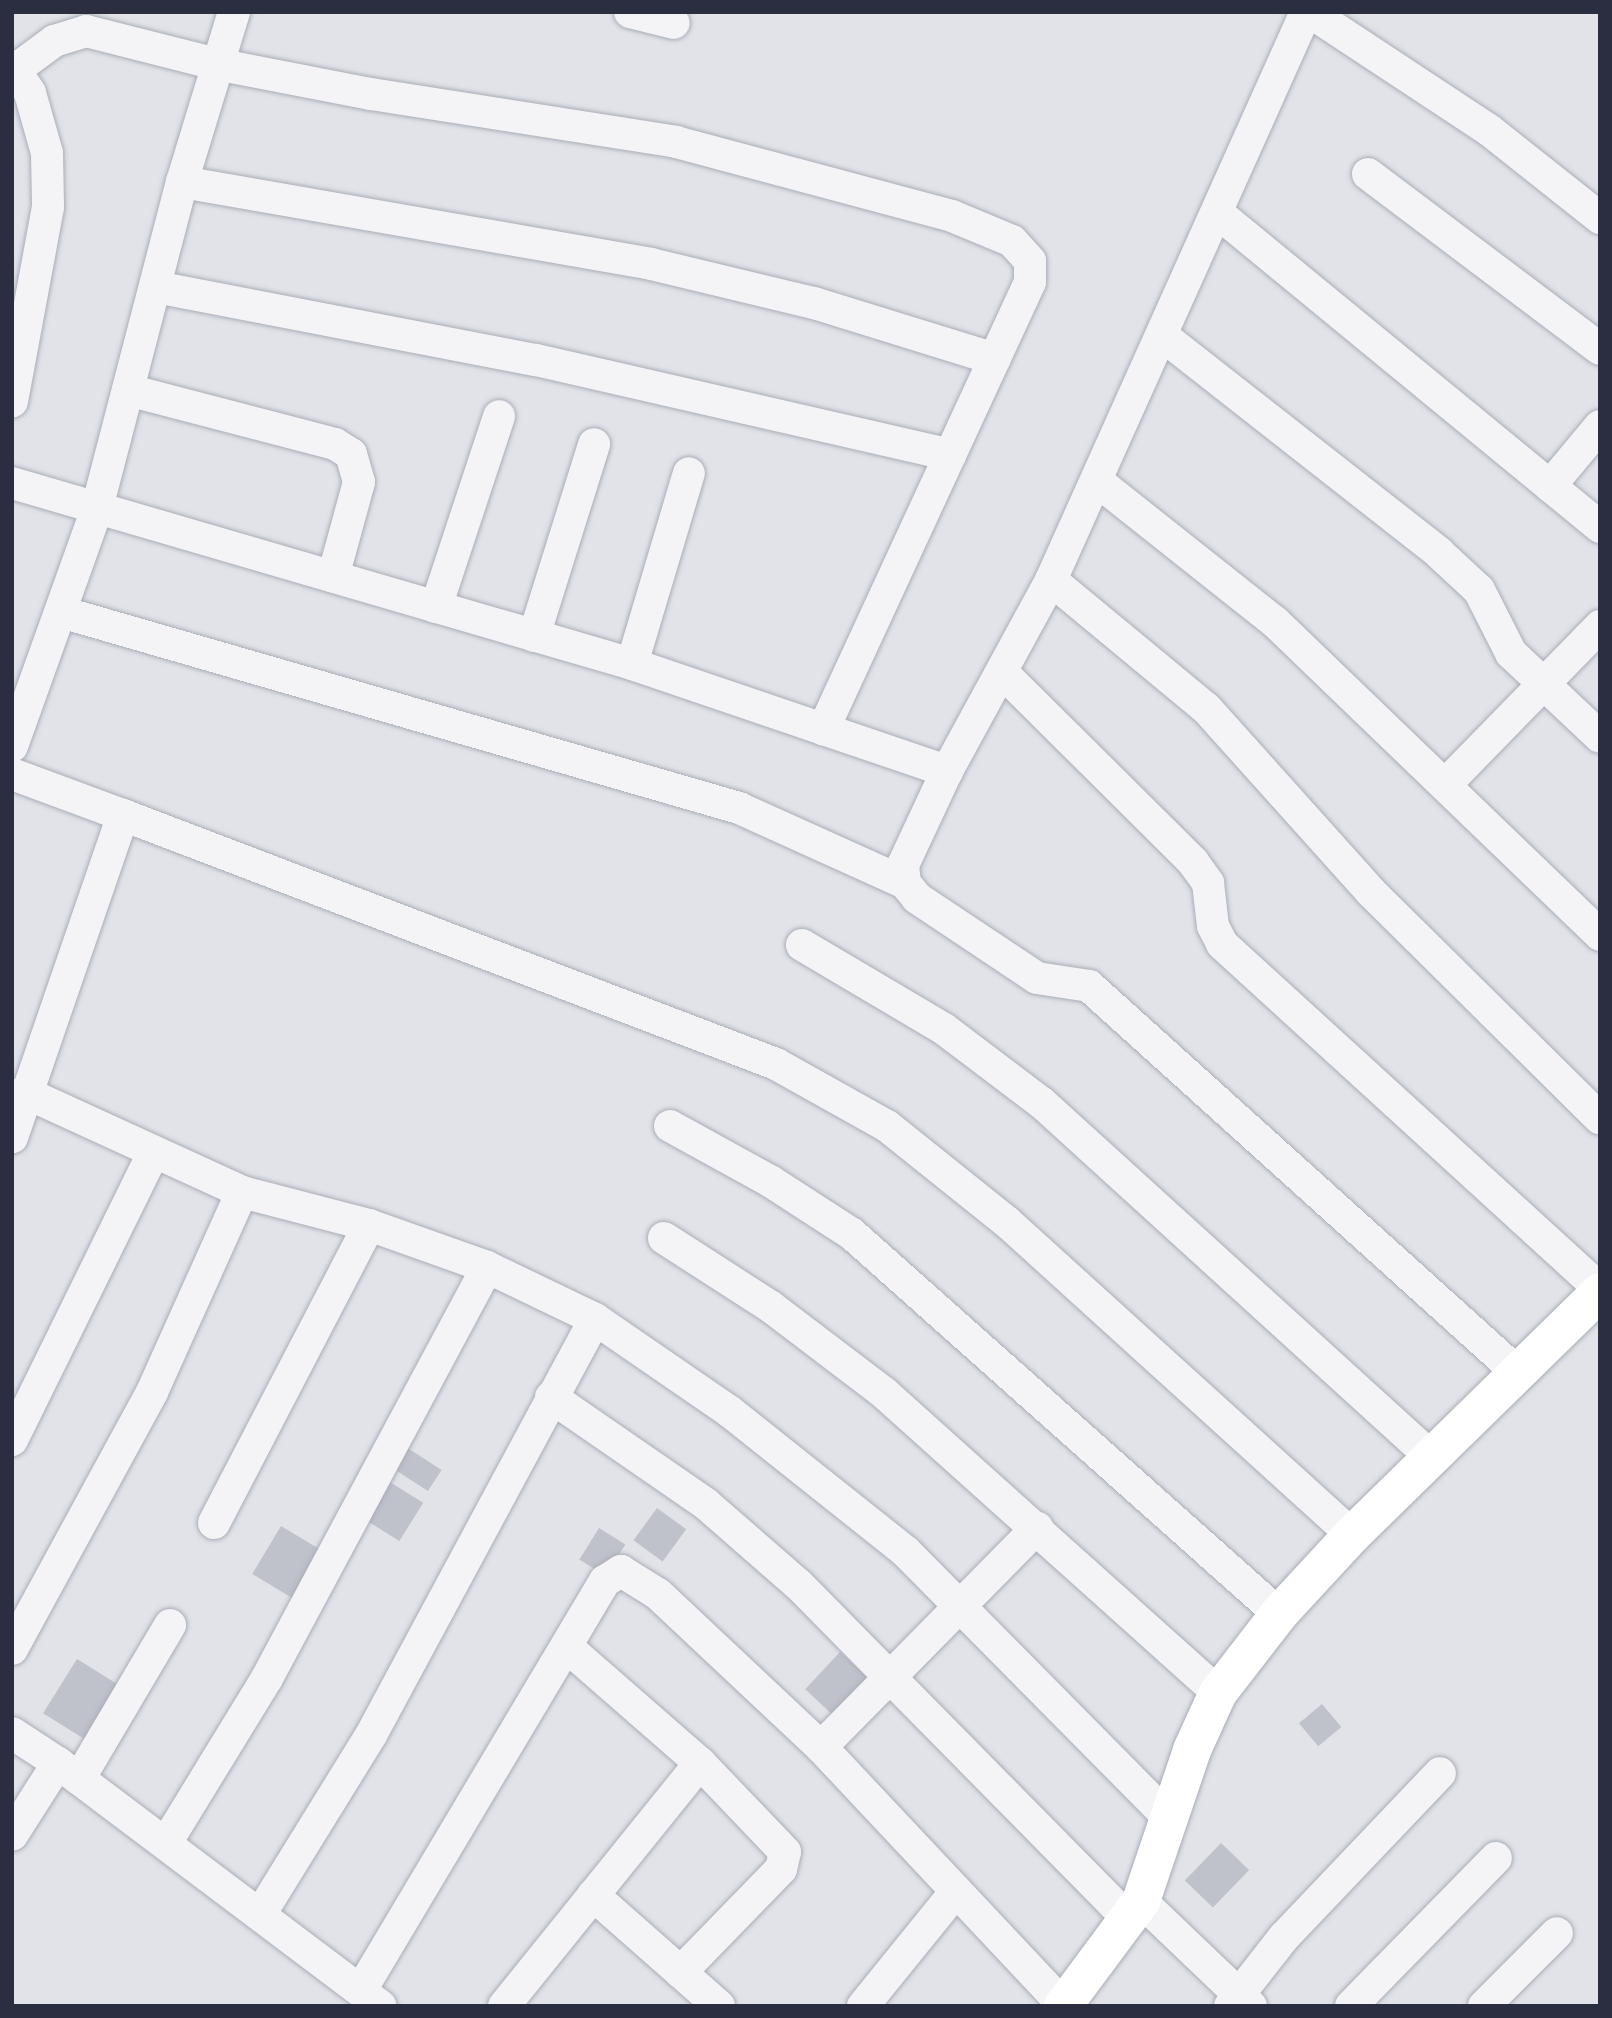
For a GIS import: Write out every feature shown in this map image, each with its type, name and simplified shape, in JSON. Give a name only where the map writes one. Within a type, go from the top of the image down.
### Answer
[{"type":"street","points":[[12,747],[26,661],[61,612],[97,508],[215,64],[234,12]]},
{"type":"street","points":[[630,12],[674,23]]},
{"type":"street","points":[[905,883],[903,865],[947,771],[1003,673],[1051,580],[1164,337],[1308,12],[1489,130],[1600,218]]},
{"type":"street","points":[[12,402],[48,207],[47,153],[30,93],[14,68],[54,41],[86,31],[215,64],[676,142],[952,216],[1012,241],[1030,261],[1030,282],[823,729]]},
{"type":"street","points":[[1368,174],[1600,349]]},
{"type":"street","points":[[183,182],[651,264],[814,303],[995,359]]},
{"type":"street","points":[[1219,214],[1600,527]]},
{"type":"street","points":[[156,287],[536,360],[950,455]]},
{"type":"street","points":[[1164,337],[1439,553],[1479,590],[1511,653],[1600,737]]},
{"type":"street","points":[[128,390],[335,444],[351,454],[359,482],[333,577]]},
{"type":"street","points":[[436,607],[499,416]]},
{"type":"street","points":[[1550,486],[1600,426]]},
{"type":"street","points":[[534,636],[594,444]]},
{"type":"street","points":[[632,664],[689,473]]},
{"type":"street","points":[[1097,481],[1275,622],[1600,935]]},
{"type":"street","points":[[12,483],[632,664],[947,771]]},
{"type":"street","points":[[1051,580],[1206,708],[1371,892],[1600,1119]]},
{"type":"street","points":[[61,612],[739,808],[905,883],[917,898],[1037,978],[1089,986],[1517,1372]]},
{"type":"street","points":[[1445,785],[1600,626]]},
{"type":"street","points":[[12,1733],[69,1771],[371,1998],[605,1581],[628,1571],[729,1657],[821,1747],[1063,2005],[1135,1911],[1170,1819],[1192,1750],[1218,1693],[1279,1614],[1352,1535],[1429,1455],[1600,1290],[1222,944],[1213,926],[1208,883],[1193,862],[1003,673]]},
{"type":"street","points":[[12,774],[776,1065],[887,1126],[1007,1222],[1352,1535]]},
{"type":"street","points":[[12,1137],[24,1092],[123,815]]},
{"type":"street","points":[[802,945],[944,1029],[1042,1103],[1429,1455]]},
{"type":"street","points":[[24,1092],[242,1192],[369,1225],[487,1267],[595,1319],[829,1488],[962,1608],[1170,1819]]},
{"type":"street","points":[[670,1126],[770,1181],[852,1234],[1279,1614]]},
{"type":"street","points":[[12,1440],[153,1153]]},
{"type":"street","points":[[12,1649],[152,1392],[242,1192]]},
{"type":"street","points":[[214,1523],[369,1225]]},
{"type":"street","points":[[664,1238],[771,1307],[883,1392],[1218,1693]]},
{"type":"street","points":[[166,1843],[267,1678],[487,1267]]},
{"type":"street","points":[[261,1913],[371,1735],[595,1319]]},
{"type":"street","points":[[551,1397],[706,1504],[893,1676],[1135,1911],[1240,2002],[1325,1891],[1440,1773]]},
{"type":"street","points":[[821,1747],[962,1608],[1037,1528]]},
{"type":"street","points":[[12,1835],[69,1771],[170,1625]]},
{"type":"street","points":[[567,1647],[700,1763],[779,1844],[785,1862],[684,1987]]},
{"type":"street","points":[[504,2006],[700,1763]]},
{"type":"street","points":[[1351,2006],[1496,1858]]},
{"type":"street","points":[[863,2006],[956,1891]]},
{"type":"street","points":[[593,1895],[684,1987],[719,2006]]},
{"type":"street","points":[[1484,2006],[1557,1933]]},
{"type":"building","points":[[403,1445],[442,1470],[428,1491],[389,1466]]},
{"type":"building","points":[[385,1479],[423,1503],[399,1541],[361,1517]]},
{"type":"building","points":[[657,1508],[686,1529],[663,1562],[633,1540]]},
{"type":"building","points":[[281,1526],[327,1554],[298,1602],[252,1574]]},
{"type":"building","points":[[599,1528],[625,1544],[606,1576],[579,1559]]},
{"type":"building","points":[[840,1652],[870,1680],[835,1717],[805,1689]]},
{"type":"building","points":[[77,1659],[128,1691],[94,1745],[43,1713]]},
{"type":"building","points":[[1322,1704],[1341,1727],[1318,1746],[1299,1723]]},
{"type":"building","points":[[1221,1843],[1249,1870],[1213,1907],[1185,1880]]}]
